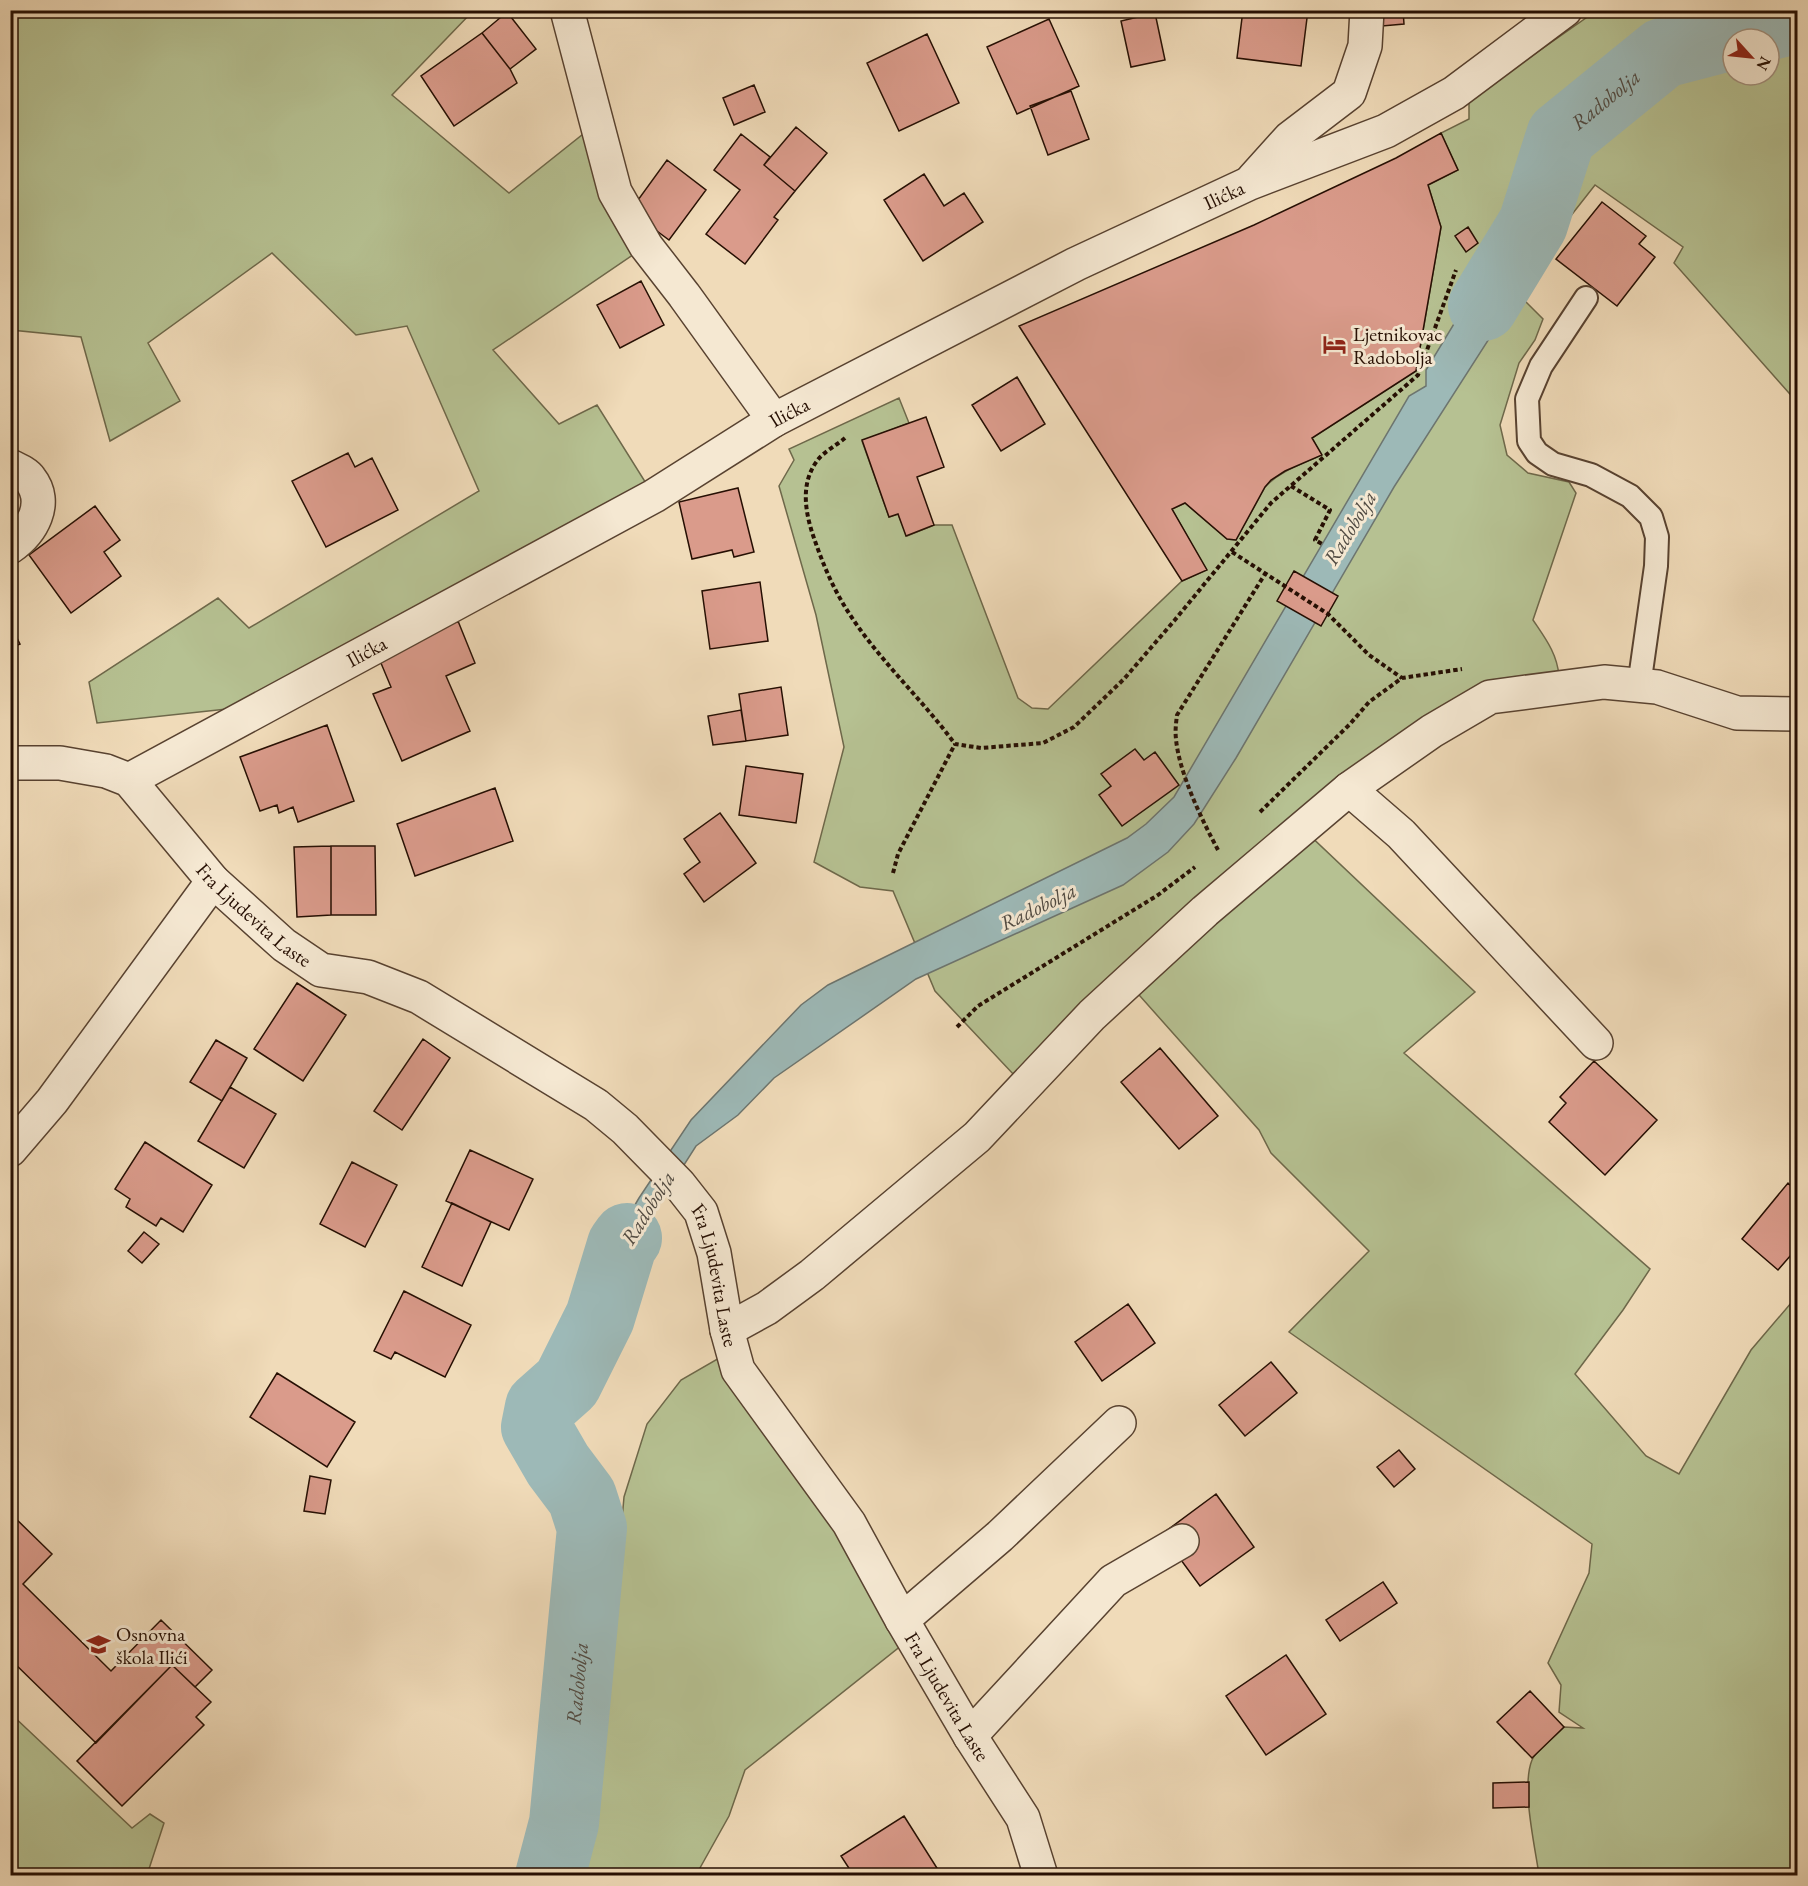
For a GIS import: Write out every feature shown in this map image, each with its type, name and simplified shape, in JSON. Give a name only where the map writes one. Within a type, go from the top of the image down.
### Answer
[{"type":"street","points":[[567,10],[615,192],[646,246],[774,420]]},
{"type":"street","points":[[1250,183],[1290,138],[1349,93],[1365,46],[1367,10]]},
{"type":"street","name":"Ilićka","points":[[129,780],[654,496],[774,420],[1076,264],[1250,183],[1386,131],[1454,93],[1565,10]]},
{"type":"street","points":[[10,466],[30,477],[38,493],[37,516],[24,538],[10,547]]},
{"type":"street","points":[[727,1330],[767,1308],[812,1275],[977,1137],[1092,1015],[1205,910],[1349,789],[1432,731],[1490,697],[1604,682],[1657,687],[1737,713],[1797,714]]},
{"type":"street","points":[[10,763],[60,763],[106,771],[129,780]]},
{"type":"street","name":"Fra Ljudevita Laste","points":[[129,780],[213,881],[284,945],[321,970],[368,977],[419,997],[596,1105],[625,1129],[679,1184],[701,1212],[714,1253],[727,1330],[738,1370],[849,1523],[902,1620],[970,1736],[1023,1818],[1041,1875]]},
{"type":"street","points":[[1349,789],[1401,834],[1596,1043]]},
{"type":"street","points":[[10,1150],[52,1101],[213,881]]},
{"type":"street","points":[[902,1620],[999,1536],[1119,1423]]},
{"type":"street","points":[[970,1736],[1113,1581],[1182,1541]]},
{"type":"lane","points":[[1586,298],[1541,366],[1527,399],[1529,441],[1537,453],[1553,464],[1592,475],[1630,496],[1651,517],[1657,537],[1656,566],[1640,686]]},
{"type":"path","points":[[845,438],[817,460],[808,481],[805,499],[809,524],[823,563],[841,601],[878,652],[955,744],[981,748],[1043,743],[1074,728],[1124,679],[1271,503],[1418,375],[1456,270]]},
{"type":"path","points":[[1291,486],[1330,510],[1315,540],[1323,544]]},
{"type":"path","points":[[1232,552],[1328,614],[1369,655],[1402,678]]},
{"type":"path","points":[[1218,850],[1201,818],[1185,775],[1176,740],[1177,715],[1265,574]]},
{"type":"path","points":[[1259,813],[1350,724],[1369,702],[1402,678],[1466,669]]},
{"type":"path","points":[[893,873],[898,854],[955,744]]},
{"type":"path","points":[[1210,856],[1226,844]]},
{"type":"path","points":[[957,1027],[978,1006],[1158,895],[1201,863]]},
{"type":"green space","points":[[10,11],[473,11],[392,95],[509,193],[597,123],[646,246],[493,350],[559,424],[597,405],[649,488],[227,709],[97,723],[89,682],[218,598],[249,628],[479,491],[407,326],[356,335],[272,253],[148,343],[180,401],[110,441],[81,337],[11,330]]},
{"type":"green space","points":[[1596,11],[1797,11],[1797,402],[1674,263],[1683,247],[1595,185],[1555,236],[1518,294],[1543,319],[1535,340],[1519,363],[1500,425],[1507,455],[1528,473],[1569,482],[1576,493],[1533,620],[1553,653],[1559,676],[1535,682],[1302,828],[1475,992],[1404,1053],[1650,1269],[1623,1310],[1575,1374],[1646,1456],[1679,1474],[1751,1350],[1797,1296],[1797,1875],[1539,1875],[1528,1801],[1529,1772],[1534,1756],[1564,1727],[1583,1728],[1559,1712],[1561,1685],[1548,1663],[1589,1573],[1592,1544],[1289,1332],[1369,1251],[1271,1153],[1259,1130],[1124,978],[1015,1076],[935,991],[893,891],[860,887],[814,862],[844,747],[816,615],[779,486],[794,460],[789,449],[899,398],[909,423],[862,441],[889,517],[898,514],[907,536],[934,525],[952,525],[1018,698],[1032,708],[1048,709],[1182,581],[1206,570],[1172,509],[1185,503],[1227,539],[1236,540],[1265,487],[1271,481],[1284,472],[1321,455],[1312,438],[1416,371],[1441,227],[1428,185],[1458,170],[1441,133],[1469,119],[1469,100]]},
{"type":"green space","points":[[733,1350],[912,1637],[745,1770],[729,1816],[696,1875],[571,1876],[579,1864],[604,1727],[624,1497],[647,1424],[681,1380]]},
{"type":"green space","points":[[10,1713],[132,1828],[150,1814],[164,1823],[147,1875],[11,1875]]},
{"type":"water","points":[[1520,215],[1555,236],[1394,487],[1236,758],[1194,824],[1168,852],[1123,885],[916,979],[774,1078],[738,1115],[696,1146],[636,1240],[634,1250],[643,1257],[610,1333],[578,1324],[591,1280],[639,1198],[691,1120],[801,1005],[828,985],[1127,838],[1146,824],[1174,797],[1409,396],[1426,386],[1426,370]]},
{"type":"building","points":[[1243,10],[1308,10],[1301,66],[1237,58]]},
{"type":"building","points":[[1381,10],[1403,10],[1404,24],[1382,26]]},
{"type":"building","points":[[507,12],[536,49],[510,69],[482,33]]},
{"type":"building","points":[[1155,13],[1165,60],[1131,67],[1121,21]]},
{"type":"building","points":[[1049,19],[1079,86],[1017,114],[987,47]]},
{"type":"building","points":[[482,33],[510,69],[517,83],[454,126],[421,76]]},
{"type":"building","points":[[927,34],[959,103],[899,131],[867,63]]},
{"type":"building","points":[[754,85],[765,112],[734,125],[723,98]]},
{"type":"building","points":[[1071,91],[1089,139],[1048,155],[1030,106]]},
{"type":"building","points":[[796,127],[827,153],[795,191],[764,165]]},
{"type":"building","points":[[1441,133],[1458,170],[1428,185],[1441,227],[1416,371],[1312,438],[1322,455],[1285,471],[1271,480],[1236,540],[1227,539],[1185,503],[1172,509],[1207,570],[1182,581],[1019,326],[1254,225],[1396,158]]},
{"type":"building","points":[[741,134],[770,157],[764,165],[795,191],[774,217],[778,220],[745,264],[706,234],[740,190],[714,170]]},
{"type":"building","points":[[667,160],[706,190],[669,240],[630,211]]},
{"type":"building","points":[[924,174],[944,206],[964,193],[983,222],[923,261],[884,200]]},
{"type":"building","points":[[1602,202],[1646,236],[1639,244],[1655,257],[1617,306],[1556,259]]},
{"type":"building","points":[[1468,227],[1478,243],[1466,252],[1455,236]]},
{"type":"building","points":[[641,281],[664,325],[620,348],[597,305]]},
{"type":"building","points":[[1017,377],[1045,424],[1001,451],[972,405]]},
{"type":"building","points":[[926,417],[944,467],[917,477],[934,525],[906,536],[898,514],[889,517],[862,440]]},
{"type":"building","points":[[348,453],[355,467],[372,458],[398,510],[326,547],[292,481]]},
{"type":"building","points":[[738,488],[754,552],[734,557],[732,550],[692,559],[679,502]]},
{"type":"building","points":[[95,506],[120,540],[104,552],[121,576],[71,613],[29,555]]},
{"type":"building","points":[[1294,571],[1338,596],[1321,626],[1277,601]]},
{"type":"building","points":[[760,582],[768,641],[710,649],[702,591]]},
{"type":"building","points":[[458,621],[475,663],[446,676],[470,731],[402,761],[373,694],[391,687],[378,656]]},
{"type":"building","points":[[10,624],[20,644],[10,648]]},
{"type":"building","points":[[781,687],[788,735],[746,741],[739,694]]},
{"type":"building","points":[[741,710],[746,741],[713,745],[708,716]]},
{"type":"building","points":[[327,725],[354,801],[298,822],[293,807],[279,813],[277,805],[260,811],[240,757]]},
{"type":"building","points":[[1135,749],[1144,760],[1155,752],[1179,785],[1122,826],[1099,795],[1111,786],[1101,774]]},
{"type":"building","points":[[746,766],[803,774],[796,823],[739,815]]},
{"type":"building","points":[[495,788],[513,841],[415,876],[397,824]]},
{"type":"building","points":[[720,813],[756,863],[704,902],[684,874],[700,862],[684,839]]},
{"type":"building","points":[[331,846],[375,846],[376,915],[331,915]]},
{"type":"building","points":[[331,846],[331,915],[297,917],[294,847]]},
{"type":"building","points":[[297,983],[346,1015],[303,1081],[254,1049]]},
{"type":"building","points":[[423,1039],[450,1058],[402,1130],[374,1111]]},
{"type":"building","points":[[216,1040],[247,1058],[222,1101],[190,1082]]},
{"type":"building","points":[[1160,1048],[1218,1116],[1179,1149],[1121,1082]]},
{"type":"building","points":[[1594,1061],[1657,1120],[1605,1175],[1549,1122],[1566,1103],[1560,1097]]},
{"type":"building","points":[[230,1087],[276,1114],[244,1168],[198,1141]]},
{"type":"building","points":[[145,1142],[212,1185],[183,1232],[161,1218],[156,1226],[126,1207],[130,1199],[115,1189]]},
{"type":"building","points":[[470,1150],[533,1179],[509,1230],[446,1201]]},
{"type":"building","points":[[352,1162],[397,1185],[365,1247],[320,1224]]},
{"type":"building","points":[[1796,1182],[1798,1183],[1798,1247],[1778,1270],[1742,1239],[1788,1183],[1792,1187]]},
{"type":"building","points":[[452,1203],[491,1222],[462,1286],[422,1267]]},
{"type":"building","points":[[144,1232],[159,1244],[142,1263],[128,1251]]},
{"type":"building","points":[[404,1291],[471,1325],[445,1377],[395,1352],[391,1359],[374,1351]]},
{"type":"building","points":[[1128,1304],[1155,1343],[1102,1381],[1075,1342]]},
{"type":"building","points":[[1271,1362],[1297,1393],[1245,1436],[1219,1405]]},
{"type":"building","points":[[277,1373],[355,1422],[327,1467],[250,1417]]},
{"type":"building","points":[[1399,1450],[1415,1469],[1394,1487],[1377,1467]]},
{"type":"building","points":[[310,1476],[331,1480],[325,1514],[304,1511]]},
{"type":"building","points":[[1216,1494],[1254,1547],[1200,1586],[1162,1534]]},
{"type":"building","points":[[10,1513],[52,1554],[23,1584],[111,1671],[161,1620],[212,1670],[195,1687],[172,1665],[96,1743],[10,1659]]},
{"type":"building","points":[[1383,1582],[1397,1603],[1340,1641],[1326,1620]]},
{"type":"building","points":[[1286,1655],[1326,1714],[1266,1755],[1226,1696]]},
{"type":"building","points":[[172,1665],[211,1702],[196,1717],[204,1725],[122,1806],[77,1761]]},
{"type":"building","points":[[1530,1691],[1564,1727],[1532,1758],[1497,1722]]},
{"type":"building","points":[[1529,1782],[1529,1807],[1493,1808],[1493,1783]]},
{"type":"building","points":[[904,1816],[942,1876],[854,1876],[841,1856]]},
{"type":"waterway","name":"Radobolja","points":[[1483,306],[1533,224],[1561,136],[1663,53],[1798,18]]},
{"type":"waterway","name":"Radobolja","points":[[550,1876],[564,1823],[592,1528],[582,1497],[558,1465],[536,1427],[540,1407],[567,1383],[600,1317],[622,1245],[627,1238]]},
{"type":"place","name":"Ljetnikovac Radobolja","points":[[1335,345]]},
{"type":"place","name":"Osnovna škola Ilići","points":[[98,1645]]}]
